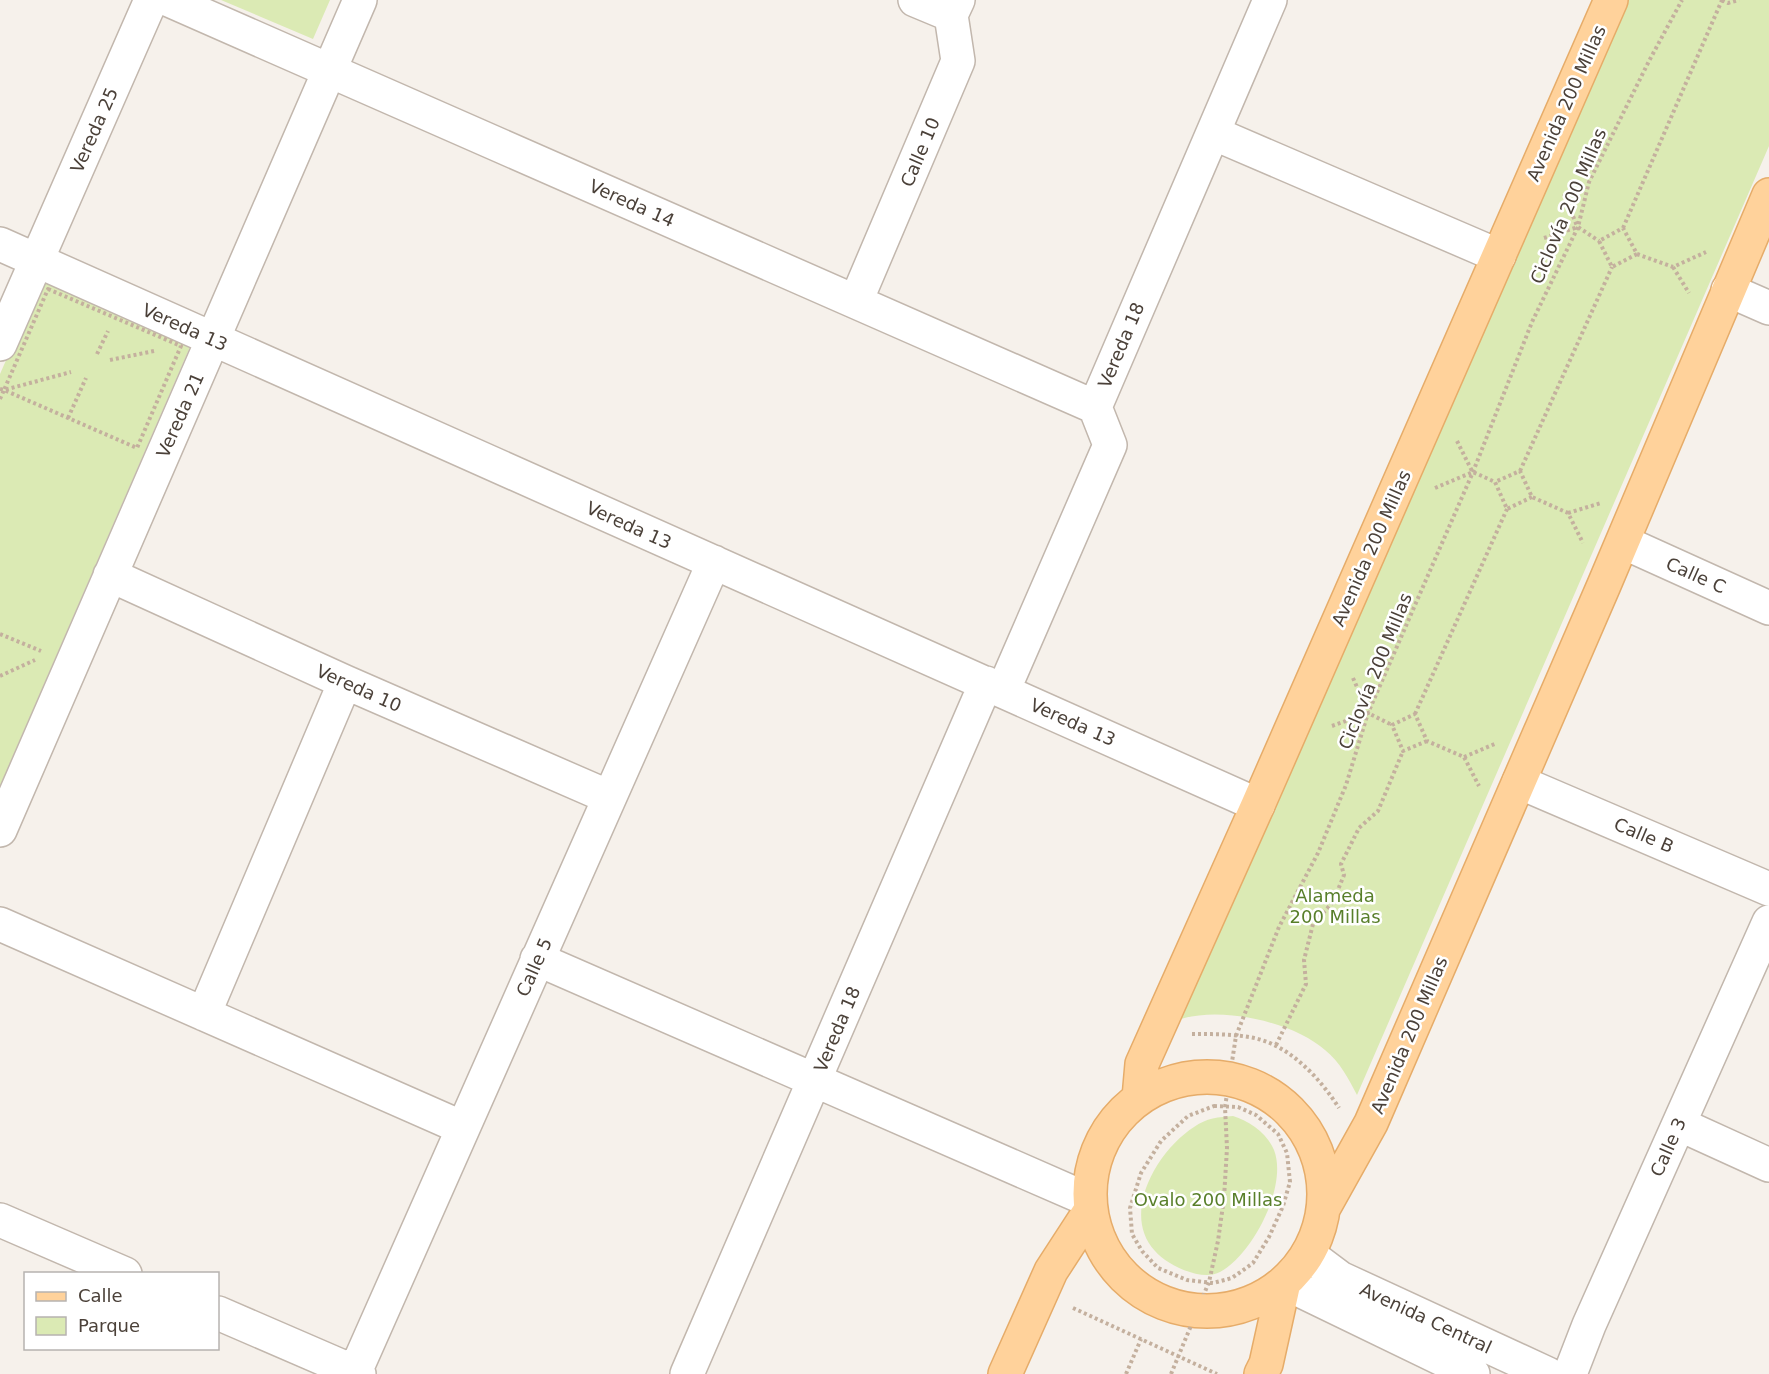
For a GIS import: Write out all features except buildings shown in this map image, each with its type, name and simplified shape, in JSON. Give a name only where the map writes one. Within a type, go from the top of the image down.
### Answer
[{"type":"main road","name":"Avenida 200 Millas","points":[[1139,1098],[1142,1064],[1611,0]]},
{"type":"main road","name":"Avenida 200 Millas","points":[[1323,1209],[1371,1123],[1623,542],[1769,195]]},
{"type":"main road","points":[[1261,1374],[1266,1364],[1285,1286],[1308,1254],[1321,1224],[1325,1193],[1321,1161],[1308,1132],[1287,1107],[1261,1089],[1227,1093],[1199,1077],[1167,1084],[1139,1098],[1115,1121],[1099,1148],[1090,1179],[1090,1206],[1099,1242],[1116,1269],[1139,1291],[1168,1306],[1203,1297],[1232,1309],[1267,1297],[1285,1286]]},
{"type":"main road","points":[[1005,1374],[1051,1271],[1090,1206]]},
{"type":"street","name":"Vereda 25","points":[[0,344],[151,0]]},
{"type":"street","name":"Vereda 14","points":[[169,0],[1095,407]]},
{"type":"street","name":"Vereda 21","points":[[0,830],[360,0]]},
{"type":"street","points":[[915,0],[955,8]]},
{"type":"street","name":"Vereda 18","points":[[687,1374],[814,1080],[994,687],[1110,445],[1095,407],[1270,0]]},
{"type":"street","name":"Calle 10","points":[[856,301],[958,61],[955,8]]},
{"type":"street","points":[[1213,133],[1500,254]]},
{"type":"street","name":"Vereda 13","points":[[0,244],[1258,805]]},
{"type":"street","points":[[1728,290],[1769,308]]},
{"type":"street","name":"Calle C","points":[[1623,542],[1769,608]]},
{"type":"street","name":"Calle 5","points":[[357,1373],[537,959],[714,562]]},
{"type":"street","name":"Vereda 10","points":[[110,576],[609,797]]},
{"type":"street","points":[[204,1014],[345,682]]},
{"type":"street","name":"Calle B","points":[[1519,782],[1769,889]]},
{"type":"street","name":"Calle 3","points":[[1570,1374],[1589,1325],[1769,922]]},
{"type":"street","points":[[0,924],[463,1128]]},
{"type":"street","points":[[537,959],[814,1080],[1090,1206]]},
{"type":"street","points":[[1679,1124],[1769,1165]]},
{"type":"street","points":[[0,1220],[120,1272]]},
{"type":"street","name":"Avenida Central","points":[[1308,1254],[1340,1278],[1548,1374]]},
{"type":"street","name":"Avenida Central","points":[[1285,1286],[1473,1374]]},
{"type":"street","points":[[219,1313],[357,1373]]},
{"type":"path","name":"Ciclovía 200 Millas","points":[[1170,1374],[1203,1297],[1218,1241],[1224,1198],[1227,1093],[1236,1036],[1279,927],[1318,853],[1346,785],[1368,713],[1473,472],[1532,322],[1578,226],[1589,182],[1682,0]]},
{"type":"path","points":[[1599,240],[1623,228],[1722,0],[1728,3],[1739,0]]},
{"type":"path","points":[[1500,254],[1578,226],[1599,240],[1612,267]]},
{"type":"path","points":[[1623,228],[1637,254],[1673,267],[1753,231]]},
{"type":"path","points":[[1495,482],[1520,471],[1612,267],[1637,254]]},
{"type":"path","points":[[0,399],[2,390],[48,289],[181,345],[136,448],[2,390]]},
{"type":"path","points":[[97,354],[114,318]]},
{"type":"path","points":[[2,390],[71,372]]},
{"type":"path","points":[[68,418],[86,378]]},
{"type":"path","points":[[1520,471],[1532,497],[1568,513],[1604,585]]},
{"type":"path","points":[[1389,507],[1473,472],[1495,482],[1507,508]]},
{"type":"path","points":[[1392,725],[1415,714],[1507,508],[1532,497]]},
{"type":"path","points":[[0,634],[48,654],[0,676]]},
{"type":"path","points":[[1285,743],[1368,713],[1392,725],[1403,751]]},
{"type":"path","points":[[1415,714],[1427,741],[1464,757],[1499,827]]},
{"type":"path","points":[[1276,1045],[1306,984],[1304,960],[1313,924],[1333,902],[1344,875],[1341,864],[1359,828],[1378,812],[1403,751],[1427,741]]},
{"type":"path","points":[[1161,1020],[1190,1034],[1250,1037],[1276,1045],[1314,1075],[1326,1088],[1339,1109],[1371,1123]]},
{"type":"path","points":[[1227,1093],[1238,1107],[1256,1115],[1278,1134],[1287,1153],[1290,1182],[1283,1206],[1269,1237],[1253,1263],[1203,1297],[1187,1280],[1158,1268],[1142,1251],[1132,1234],[1130,1208],[1141,1173],[1161,1141],[1188,1116],[1214,1106],[1227,1093]]},
{"type":"path","points":[[1041,1294],[1217,1374]]},
{"type":"path","points":[[1126,1374],[1141,1339]]},
{"type":"green space","points":[[221,0],[330,0],[313,39]]},
{"type":"green space","name":"Alameda 200 Millas","points":[[1625,0],[1769,0],[1769,146],[1357,1095],[1335,1060],[1311,1040],[1295,1032],[1276,1024],[1236,1016],[1216,1014],[1181,1019]]},
{"type":"green space","points":[[43,276],[193,340],[0,786],[0,374]]},
{"type":"green space","name":"Ovalo 200 Millas","points":[[1233,1116],[1257,1128],[1271,1144],[1277,1165],[1276,1182],[1265,1218],[1244,1250],[1220,1272],[1204,1275],[1176,1266],[1155,1251],[1145,1236],[1141,1219],[1142,1201],[1157,1166],[1181,1137],[1203,1122]]}]
